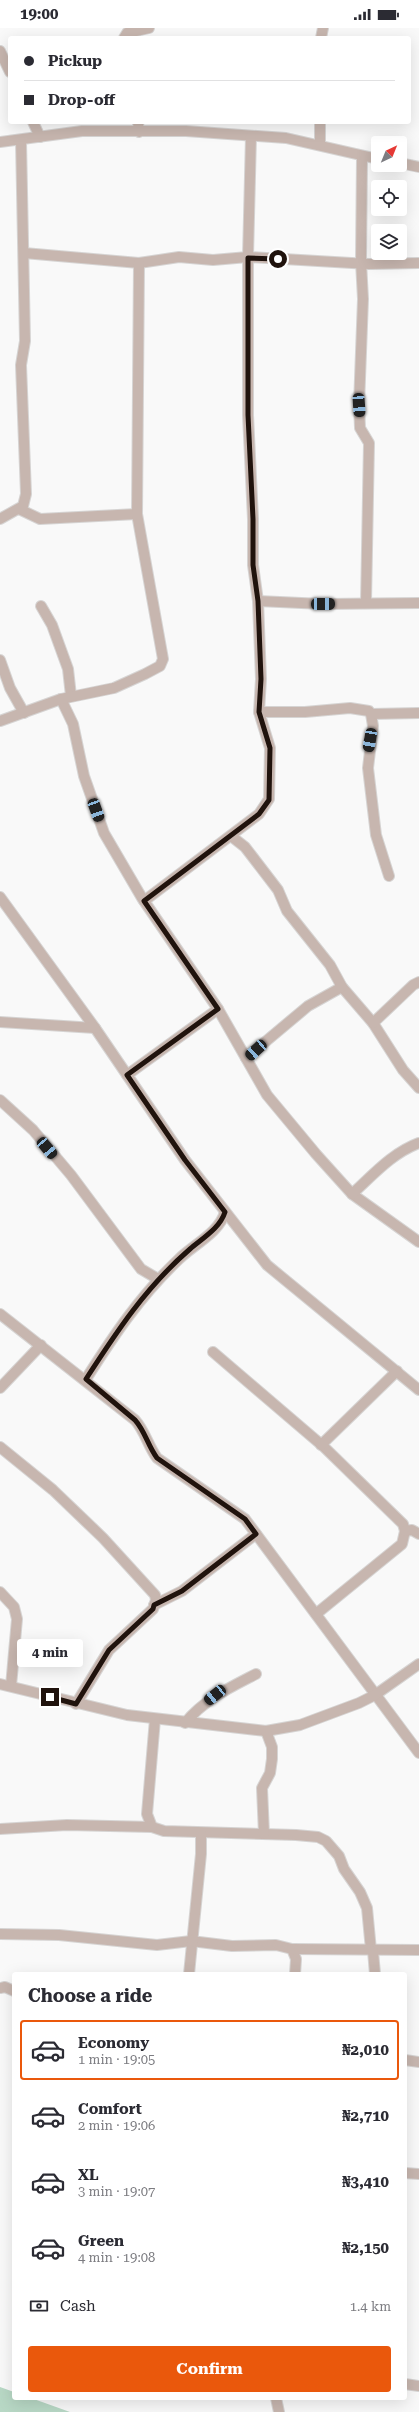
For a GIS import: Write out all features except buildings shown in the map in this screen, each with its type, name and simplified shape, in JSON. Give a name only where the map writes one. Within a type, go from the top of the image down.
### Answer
[{"type":"street","points":[[126,36],[128,33],[149,28]]},
{"type":"street","points":[[0,51],[8,68]]},
{"type":"street","points":[[34,124],[40,137]]},
{"type":"street","points":[[320,124],[320,145]]},
{"type":"street","points":[[0,142],[21,141],[82,131],[139,127],[286,138],[371,158]]},
{"type":"street","points":[[144,901],[259,814],[269,800],[270,748],[259,712],[261,679],[258,601],[253,565],[253,519],[248,415],[248,258],[251,136]]},
{"type":"street","points":[[0,519],[23,506],[26,494],[21,365],[25,341],[21,141]]},
{"type":"street","points":[[362,156],[361,262],[363,299],[359,405],[360,428],[369,443],[366,603]]},
{"type":"street","points":[[407,164],[419,166]]},
{"type":"street","points":[[24,253],[140,263],[180,257],[213,260],[248,258],[419,263]]},
{"type":"street","points":[[0,721],[66,698],[96,693],[120,685],[160,666],[163,659],[137,514],[140,263]]},
{"type":"street","points":[[19,509],[40,519],[137,514]]},
{"type":"street","points":[[258,601],[419,603]]},
{"type":"street","points":[[41,606],[52,624],[68,669],[66,698],[84,776],[104,833],[144,901],[218,1009],[267,1095],[316,1154],[352,1194],[419,1242]]},
{"type":"street","points":[[0,660],[10,688],[24,713]]},
{"type":"street","points":[[259,712],[305,712],[350,708],[363,710],[371,714],[419,714]]},
{"type":"street","points":[[371,714],[373,726],[368,768],[376,835],[389,876]]},
{"type":"street","points":[[231,836],[245,847],[278,890],[287,911],[330,965],[342,987],[373,1023],[403,1070],[419,1088]]},
{"type":"street","points":[[0,897],[95,1028],[223,1217],[233,1222],[276,1274],[419,1390]]},
{"type":"street","points":[[373,1023],[413,985],[419,982]]},
{"type":"street","points":[[246,1058],[308,1006],[342,987]]},
{"type":"street","points":[[127,1075],[218,1009]]},
{"type":"street","points":[[0,1022],[95,1028]]},
{"type":"street","points":[[0,1100],[33,1130],[80,1186],[141,1269],[158,1279]]},
{"type":"street","points":[[352,1194],[389,1160],[407,1148],[419,1144]]},
{"type":"street","points":[[86,1379],[136,1304],[158,1279],[223,1217]]},
{"type":"street","points":[[0,1314],[86,1379],[135,1420],[141,1426],[150,1449],[157,1458],[245,1519],[419,1753]]},
{"type":"street","points":[[0,1388],[41,1345]]},
{"type":"street","points":[[213,1352],[321,1445],[396,1516],[404,1531],[402,1544],[316,1614]]},
{"type":"street","points":[[321,1445],[396,1371]]},
{"type":"street","points":[[0,1447],[53,1490],[103,1538],[153,1591],[156,1600],[153,1609],[109,1650],[76,1704]]},
{"type":"street","points":[[404,1531],[412,1530],[419,1534]]},
{"type":"street","points":[[154,1605],[182,1591],[256,1534]]},
{"type":"street","points":[[0,1592],[14,1607],[17,1619],[11,1686]]},
{"type":"street","points":[[0,1684],[76,1704],[155,1719],[266,1731],[300,1725],[375,1695],[419,1664]]},
{"type":"street","points":[[185,1723],[197,1709],[215,1695],[256,1674]]},
{"type":"street","points":[[152,1827],[148,1814],[155,1719]]},
{"type":"street","points":[[264,1834],[262,1788],[270,1773],[272,1759],[272,1747],[266,1731]]},
{"type":"street","points":[[0,1829],[67,1825],[152,1827],[164,1831],[318,1837],[332,1847],[339,1856],[347,1874],[360,1892],[367,1908],[376,1972]]},
{"type":"street","points":[[189,1972],[191,1941],[201,1854],[201,1833]]},
{"type":"street","points":[[0,1934],[59,1935],[157,1945],[191,1941],[232,1946],[276,1945],[292,1949],[419,1950]]},
{"type":"street","points":[[292,1949],[296,1958],[295,1972]]},
{"type":"street","points":[[0,1988],[6,1987],[12,1990]]},
{"type":"street","points":[[407,2060],[419,2062]]},
{"type":"street","points":[[407,2173],[419,2174]]},
{"type":"street","points":[[407,2384],[419,2386]]},
{"type":"street","points":[[276,2400],[279,2412]]},
{"type":"green space","points":[[0,2387],[12,2391],[12,2400],[37,2400],[70,2412],[0,2412]]},
{"type":"route","points":[[50,1697],[76,1704],[109,1650],[153,1609],[154,1605],[182,1591],[256,1534],[245,1519],[166,1466],[157,1458],[150,1449],[141,1426],[86,1379],[136,1304],[158,1279],[222,1222],[225,1212],[185,1160],[127,1075],[218,1009],[144,901],[259,814],[266,807],[269,800],[270,748],[259,712],[261,679],[258,601],[253,565],[253,509],[251,500],[251,463],[248,415],[250,362],[248,258],[278,259]]}]
